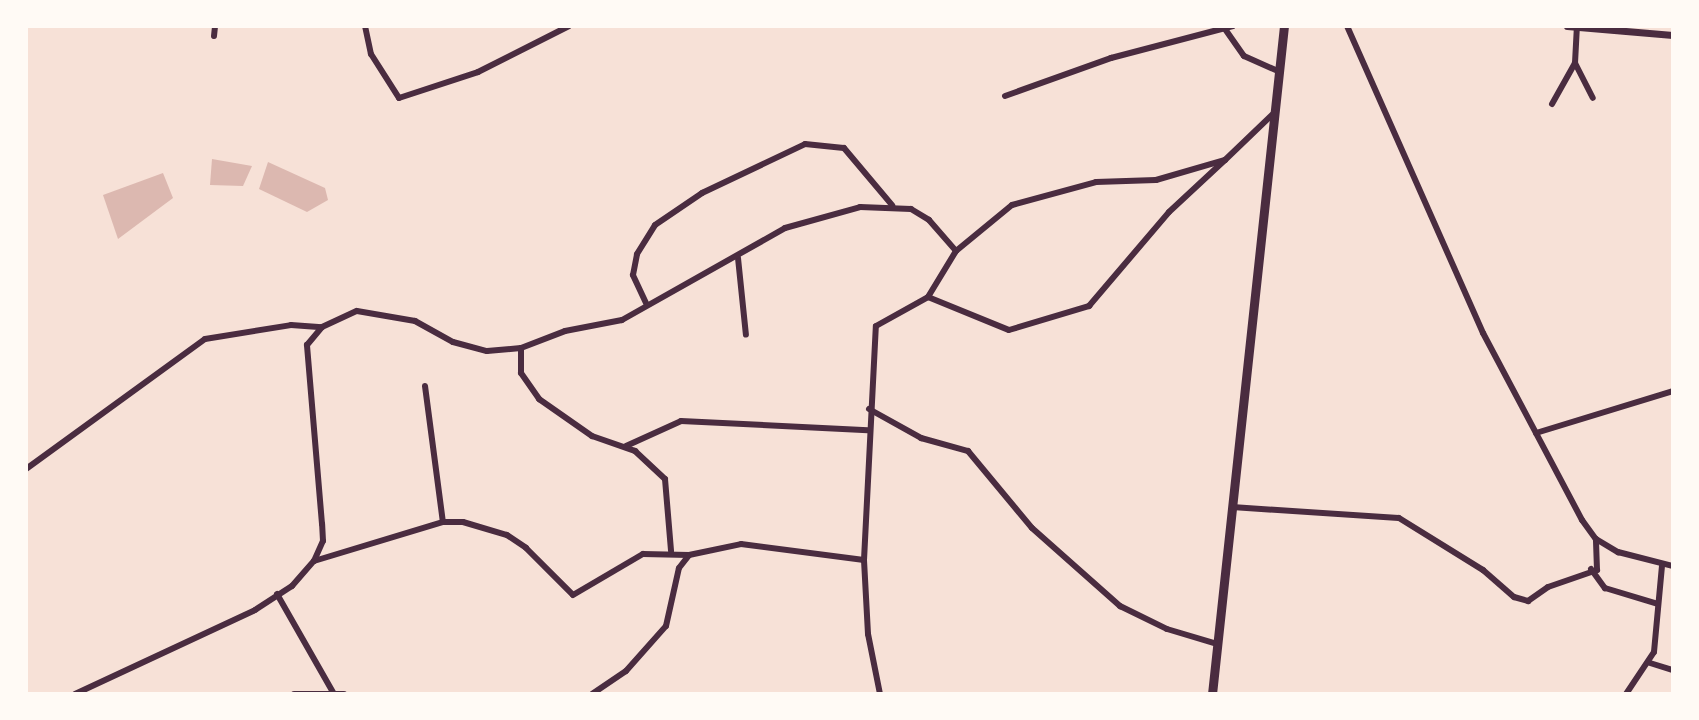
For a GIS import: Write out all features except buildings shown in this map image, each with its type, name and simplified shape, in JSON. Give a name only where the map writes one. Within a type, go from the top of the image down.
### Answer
[{"type":"highway","points":[[1212,694],[1284,26]]},
{"type":"street","points":[[214,36],[215,26]]},
{"type":"street","points":[[365,26],[371,54],[399,98],[478,72],[569,26]]},
{"type":"street","points":[[1005,96],[1111,58],[1233,26]]},
{"type":"street","points":[[1232,507],[1399,518],[1483,570],[1514,597],[1528,601],[1591,569],[1597,570],[1596,539],[1536,433],[1443,249],[1347,26]]},
{"type":"street","points":[[1567,26],[1673,35]]},
{"type":"street","points":[[1552,104],[1575,63],[1577,26]]},
{"type":"street","points":[[1225,29],[1244,56],[1280,72]]},
{"type":"street","points":[[1575,63],[1593,98]]},
{"type":"street","points":[[928,297],[1009,330],[1089,306],[1169,212],[1277,110]]},
{"type":"street","points":[[646,303],[633,275],[637,254],[655,225],[702,193],[805,144],[844,148],[892,205],[929,220],[956,251]]},
{"type":"street","points":[[880,694],[868,634],[864,560],[869,409],[876,326],[928,297],[956,251],[1012,205],[1096,182],[1156,180],[1225,160]]},
{"type":"street","points":[[75,694],[277,594],[314,561],[323,541],[307,345],[322,327],[357,311],[415,321],[453,342],[487,351],[521,348],[565,331],[622,320],[646,303],[738,258],[809,218],[892,205]]},
{"type":"street","points":[[738,258],[746,335]]},
{"type":"street","points":[[26,469],[205,339],[291,325],[322,327]]},
{"type":"street","points":[[521,348],[521,373],[539,399],[592,436],[626,446],[651,461],[665,479],[671,551]]},
{"type":"street","points":[[425,386],[443,522]]},
{"type":"street","points":[[1536,433],[1673,391]]},
{"type":"street","points":[[869,409],[921,438],[968,451],[1032,528],[1120,606],[1167,629],[1217,644]]},
{"type":"street","points":[[626,446],[681,421],[868,430]]},
{"type":"street","points":[[314,561],[443,522],[507,535],[573,595],[643,554],[671,551],[689,555],[741,544],[864,560]]},
{"type":"street","points":[[1596,539],[1618,552],[1662,566],[1673,566]]},
{"type":"street","points":[[592,694],[626,671],[666,626],[679,568],[689,555]]},
{"type":"street","points":[[1626,694],[1650,663],[1662,566]]},
{"type":"street","points":[[1591,569],[1605,588],[1658,604]]},
{"type":"street","points":[[277,594],[333,692]]},
{"type":"street","points":[[1650,663],[1673,670]]},
{"type":"street","points":[[294,694],[344,694]]},
{"type":"shaded area","points":[[212,159],[252,166],[243,186],[210,185]]},
{"type":"shaded area","points":[[268,162],[325,188],[328,200],[307,212],[259,189]]},
{"type":"shaded area","points":[[163,173],[173,198],[118,239],[103,195]]}]
